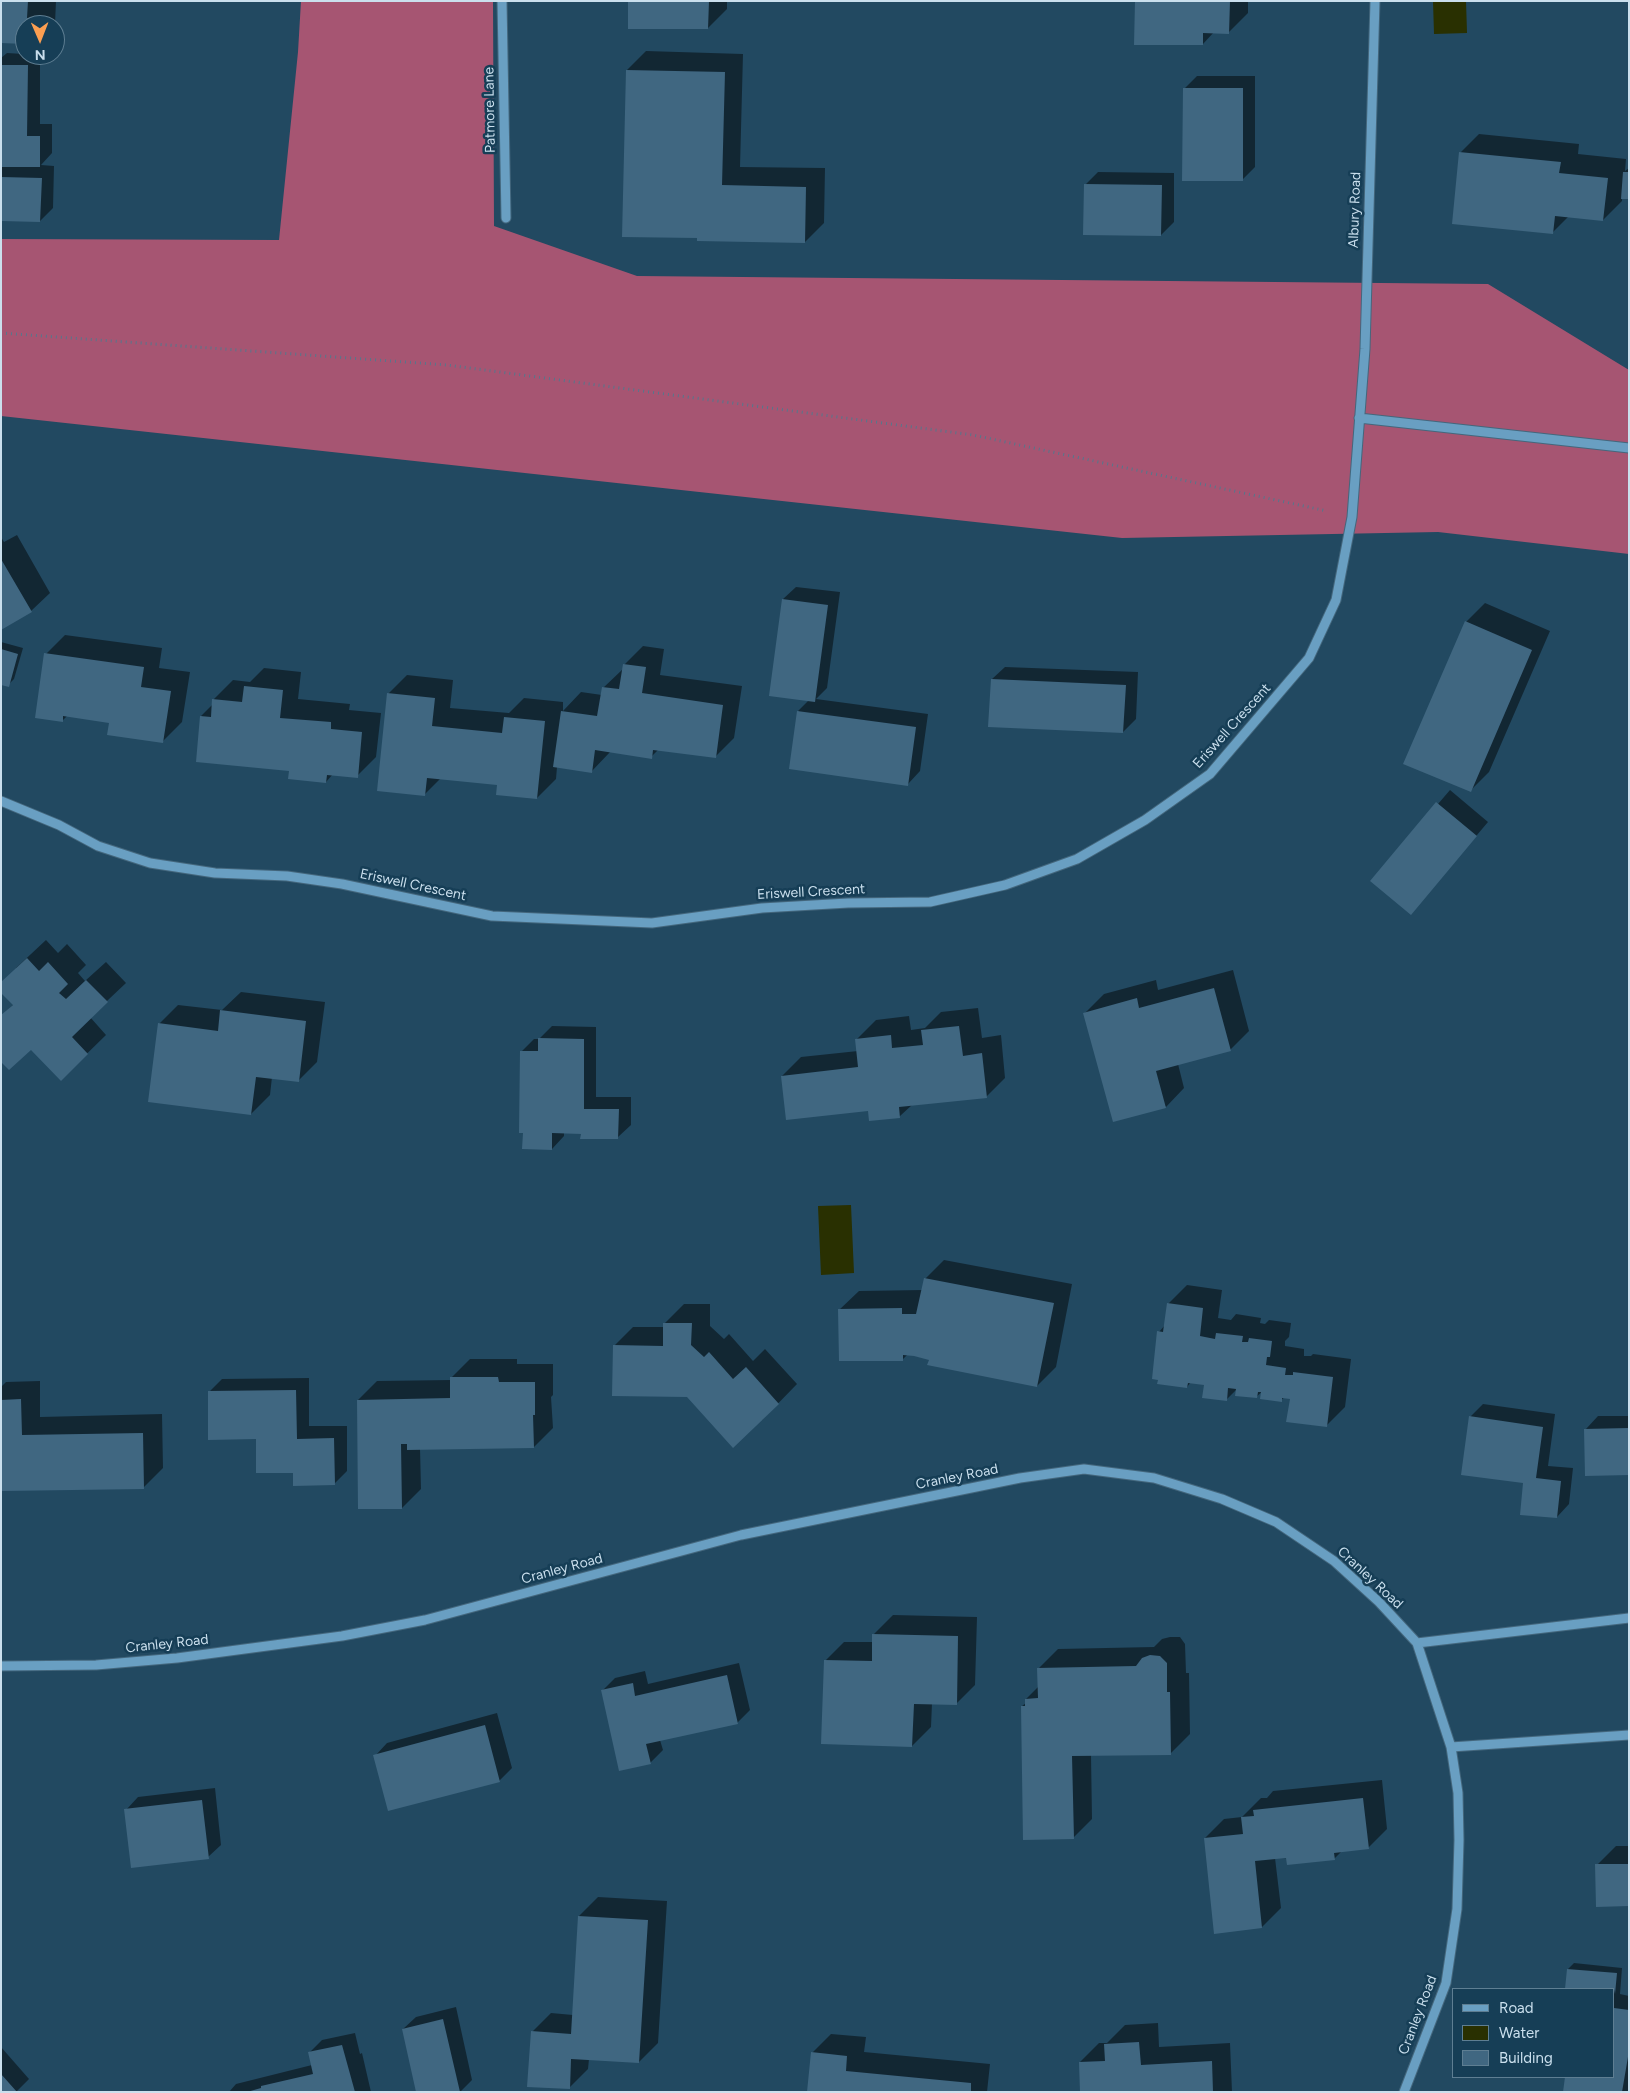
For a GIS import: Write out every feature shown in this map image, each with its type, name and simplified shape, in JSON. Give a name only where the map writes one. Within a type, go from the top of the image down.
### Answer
[{"type":"street","name":"Patmore Lane","points":[[502,1],[506,218]]},
{"type":"street","name":"Albury Road","points":[[1359,418],[1365,339],[1375,1]]},
{"type":"street","points":[[1359,418],[1629,448]]},
{"type":"street","name":"Eriswell Crescent","points":[[1,801],[59,825],[98,846],[150,863],[215,873],[287,876],[342,884],[492,916],[652,923],[762,908],[848,903],[930,902],[1005,885],[1077,859],[1144,820],[1210,774],[1309,658],[1336,600],[1352,517],[1359,418]]},
{"type":"street","name":"Cranley Road","points":[[1,1666],[96,1664],[168,1658],[342,1636],[425,1620],[741,1535],[1020,1478],[1084,1469],[1154,1478],[1222,1499],[1276,1522],[1334,1561],[1379,1602],[1417,1643],[1451,1747],[1458,1812],[1457,1909],[1446,1983],[1404,2092]]},
{"type":"street","points":[[1417,1643],[1629,1618]]},
{"type":"street","points":[[1451,1747],[1629,1735]]},
{"type":"path","points":[[1,333],[447,365],[963,434],[1352,517]]},
{"type":"shaded area","points":[[301,1],[493,1],[494,226],[637,276],[1488,284],[1629,370],[1629,554],[1438,532],[1122,538],[1,416],[1,239],[279,240],[298,52]]},
{"type":"water","points":[[1433,1],[1466,1],[1467,33],[1434,34]]},
{"type":"water","points":[[851,1205],[854,1273],[821,1275],[818,1206]]},
{"type":"building","points":[[1,1],[28,1],[27,15],[15,15],[15,44],[1,43]]},
{"type":"building","points":[[628,1],[709,1],[708,29],[628,29]]},
{"type":"building","points":[[1135,1],[1230,1],[1229,34],[1203,33],[1203,45],[1134,45]]},
{"type":"building","points":[[1,65],[28,65],[27,136],[40,136],[40,167],[1,167]]},
{"type":"building","points":[[626,70],[725,72],[722,185],[806,187],[805,243],[697,241],[697,238],[622,237]]},
{"type":"building","points":[[1183,88],[1243,88],[1243,181],[1182,181]]},
{"type":"building","points":[[1459,152],[1561,162],[1559,173],[1608,178],[1603,221],[1555,216],[1553,234],[1452,224]]},
{"type":"building","points":[[1623,172],[1629,172],[1629,199],[1621,199]]},
{"type":"building","points":[[1,177],[42,178],[40,222],[1,221]]},
{"type":"building","points":[[1084,184],[1162,185],[1161,236],[1083,235]]},
{"type":"building","points":[[1,559],[32,612],[1,630]]},
{"type":"building","points":[[782,599],[828,605],[815,702],[769,696]]},
{"type":"building","points":[[1465,621],[1532,650],[1471,792],[1403,764]]},
{"type":"building","points":[[1,649],[18,654],[9,687],[1,685]]},
{"type":"building","points":[[44,653],[144,667],[141,687],[171,691],[163,743],[107,735],[109,723],[63,716],[63,722],[35,718]]},
{"type":"building","points":[[623,664],[646,667],[642,693],[723,705],[716,758],[653,750],[652,759],[595,750],[592,773],[553,767],[561,711],[597,716],[602,687],[619,689]]},
{"type":"building","points":[[991,679],[1126,685],[1123,733],[988,727]]},
{"type":"building","points":[[244,686],[283,690],[280,718],[331,722],[331,729],[362,732],[358,778],[327,775],[326,783],[288,779],[289,771],[196,762],[200,716],[211,717],[212,699],[242,702]]},
{"type":"building","points":[[387,693],[435,698],[432,726],[502,733],[504,717],[545,721],[537,799],[496,795],[497,785],[427,778],[425,796],[377,791]]},
{"type":"building","points":[[797,711],[916,727],[908,786],[789,769]]},
{"type":"building","points":[[1436,802],[1477,836],[1411,915],[1370,881]]},
{"type":"building","points":[[27,958],[39,971],[48,962],[68,984],[59,993],[66,999],[86,980],[108,1002],[72,1037],[88,1054],[61,1081],[31,1050],[9,1070],[1,1062],[1,1015],[13,1005],[1,993],[1,982]]},
{"type":"building","points":[[1214,988],[1231,1051],[1156,1071],[1166,1108],[1113,1122],[1083,1013],[1137,998],[1139,1008]]},
{"type":"building","points":[[220,1010],[306,1021],[299,1082],[256,1077],[251,1115],[148,1102],[158,1023],[218,1031]]},
{"type":"building","points":[[959,1026],[963,1056],[982,1053],[987,1098],[899,1107],[900,1118],[869,1121],[868,1111],[786,1120],[781,1076],[858,1067],[855,1039],[891,1035],[892,1048],[923,1045],[921,1030]]},
{"type":"building","points":[[538,1038],[584,1039],[584,1109],[619,1109],[618,1139],[580,1139],[581,1134],[552,1133],[552,1150],[522,1149],[523,1133],[519,1133],[520,1051],[538,1051]]},
{"type":"building","points":[[924,1278],[1054,1303],[1037,1387],[927,1365],[929,1360],[914,1356],[903,1355],[903,1361],[839,1361],[838,1309],[902,1308],[902,1314],[916,1314]]},
{"type":"building","points":[[1167,1303],[1203,1308],[1200,1336],[1215,1339],[1216,1333],[1243,1336],[1242,1342],[1248,1342],[1249,1338],[1272,1341],[1270,1357],[1267,1357],[1266,1365],[1286,1368],[1285,1375],[1293,1375],[1293,1372],[1333,1377],[1327,1427],[1286,1422],[1290,1399],[1282,1398],[1282,1402],[1260,1399],[1261,1392],[1258,1392],[1257,1398],[1235,1396],[1236,1389],[1228,1388],[1227,1401],[1202,1398],[1204,1385],[1188,1383],[1187,1388],[1157,1384],[1158,1380],[1152,1379],[1157,1331],[1163,1332]]},
{"type":"building","points":[[663,1323],[692,1323],[691,1345],[704,1357],[709,1352],[733,1379],[746,1367],[779,1404],[733,1448],[687,1397],[612,1396],[613,1345],[663,1346]]},
{"type":"building","points":[[450,1377],[498,1377],[499,1382],[535,1382],[534,1448],[407,1450],[407,1444],[401,1444],[402,1509],[358,1509],[357,1400],[450,1398]]},
{"type":"building","points":[[296,1390],[297,1439],[334,1438],[335,1485],[293,1486],[293,1473],[256,1473],[256,1439],[208,1440],[208,1391]]},
{"type":"building","points":[[21,1399],[22,1435],[143,1433],[144,1489],[1,1491],[1,1400]]},
{"type":"building","points":[[1469,1416],[1543,1427],[1536,1478],[1561,1481],[1557,1518],[1520,1515],[1523,1483],[1461,1475]]},
{"type":"building","points":[[1629,1428],[1629,1475],[1585,1476],[1584,1429]]},
{"type":"building","points":[[872,1634],[958,1636],[957,1705],[914,1704],[912,1747],[821,1744],[824,1660],[872,1661]]},
{"type":"building","points":[[1150,1655],[1160,1656],[1167,1663],[1167,1692],[1170,1692],[1171,1755],[1072,1756],[1074,1839],[1023,1840],[1021,1706],[1025,1706],[1025,1699],[1038,1698],[1037,1668],[1136,1666],[1142,1658]]},
{"type":"building","points":[[727,1675],[738,1724],[646,1744],[651,1764],[619,1771],[601,1690],[633,1683],[635,1696]]},
{"type":"building","points":[[485,1725],[500,1782],[388,1811],[373,1755]]},
{"type":"building","points":[[1363,1798],[1369,1849],[1334,1853],[1335,1860],[1287,1865],[1286,1858],[1255,1861],[1262,1928],[1214,1934],[1204,1838],[1243,1834],[1241,1817],[1254,1816],[1253,1810]]},
{"type":"building","points":[[202,1800],[209,1859],[131,1868],[124,1809]]},
{"type":"building","points":[[1595,1864],[1629,1864],[1629,1906],[1596,1907]]},
{"type":"building","points":[[578,1916],[648,1920],[639,2063],[571,2059],[570,2089],[527,2087],[531,2031],[571,2034]]},
{"type":"building","points":[[1567,1969],[1617,1973],[1615,1994],[1615,1988],[1565,1988]]},
{"type":"building","points":[[1615,2008],[1629,2010],[1629,2051],[1622,2092],[1563,2092],[1565,2078],[1615,2078]]},
{"type":"building","points":[[443,2019],[460,2092],[416,2092],[402,2029]]},
{"type":"building","points":[[1139,2042],[1141,2065],[1212,2061],[1213,2092],[1080,2092],[1079,2062],[1105,2061],[1104,2044]]},
{"type":"building","points":[[342,2045],[355,2092],[247,2092],[261,2088],[261,2086],[313,2074],[308,2052]]},
{"type":"building","points":[[811,2052],[847,2056],[846,2071],[971,2083],[971,2092],[807,2092]]},
{"type":"building","points":[[1,2074],[17,2092],[1,2092]]}]
